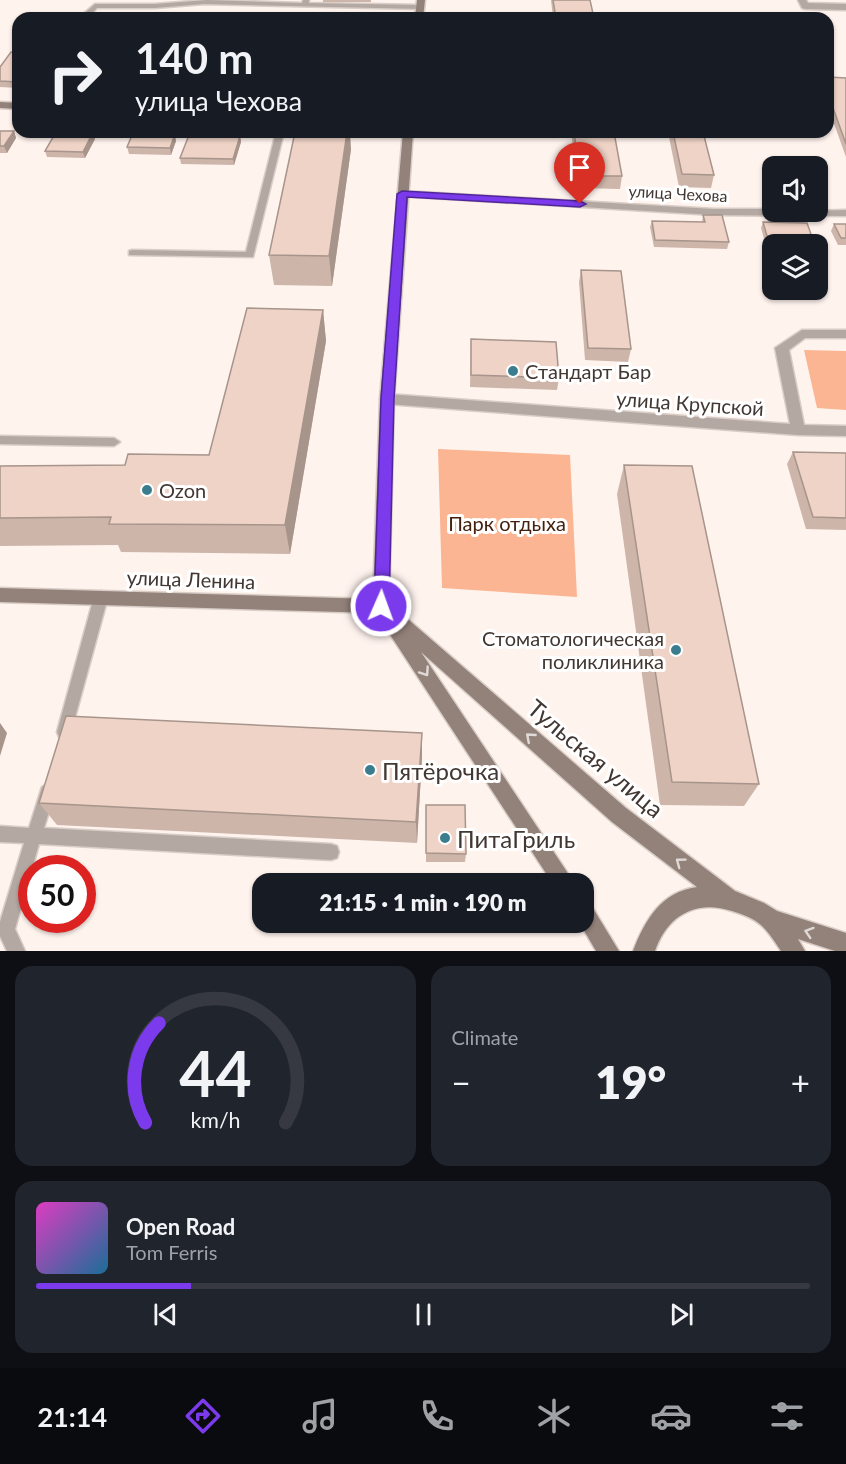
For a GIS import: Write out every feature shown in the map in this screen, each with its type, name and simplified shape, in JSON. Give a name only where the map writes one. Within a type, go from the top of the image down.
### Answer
[{"type":"main road","points":[[407,138],[387,399],[381,606],[558,873]]},
{"type":"main road","name":"улица Ленина","points":[[0,595],[381,606]]},
{"type":"main road","name":"Тульская улица","points":[[381,606],[619,815],[727,897]]},
{"type":"main road","points":[[644,951],[650,932],[660,916],[682,901],[707,895],[727,897],[755,909],[771,920],[846,944]]},
{"type":"main road","points":[[771,920],[794,951]]},
{"type":"main road","points":[[594,928],[608,951]]},
{"type":"street","points":[[802,0],[805,6],[846,7]]},
{"type":"street","name":"улица Чехова","points":[[402,194],[714,212],[846,213]]},
{"type":"street","points":[[798,430],[782,348],[802,334],[846,334]]},
{"type":"street","name":"улица Крупской","points":[[387,399],[798,430],[846,431]]},
{"type":"lane","points":[[89,12],[95,6],[155,6],[204,2],[421,4]]},
{"type":"lane","points":[[132,253],[250,255],[279,138]]},
{"type":"lane","points":[[0,440],[114,442]]},
{"type":"lane","points":[[60,745],[101,597]]},
{"type":"lane","points":[[16,951],[3,931],[35,836],[51,779]]},
{"type":"lane","points":[[0,834],[331,852]]},
{"type":"green space","points":[[804,350],[846,351],[846,410],[817,408]]},
{"type":"green space","name":"Парк отдыха","points":[[438,449],[570,455],[577,597],[442,588]]},
{"type":"building","points":[[553,0],[590,0],[593,12],[555,12]]},
{"type":"building","points":[[12,52],[12,82],[0,81],[0,67]]},
{"type":"building","points":[[834,77],[846,78],[846,144],[834,111]]},
{"type":"building","points":[[0,131],[12,131],[4,146],[0,146]]},
{"type":"building","points":[[53,138],[90,138],[83,152],[45,151]]},
{"type":"building","points":[[131,138],[174,138],[170,148],[127,147]]},
{"type":"building","points":[[188,138],[239,138],[233,159],[180,158]]},
{"type":"building","points":[[294,138],[346,138],[329,256],[269,255]]},
{"type":"building","points":[[575,138],[615,138],[622,176],[580,176]]},
{"type":"building","points":[[674,138],[705,138],[714,175],[682,174]]},
{"type":"building","points":[[703,215],[722,215],[729,242],[655,240],[652,221],[705,222]]},
{"type":"building","points":[[763,222],[807,223],[811,234],[766,234]]},
{"type":"building","points":[[834,224],[846,224],[846,238],[841,238]]},
{"type":"building","points":[[581,270],[621,271],[631,349],[588,348]]},
{"type":"building","points":[[247,308],[323,310],[285,525],[109,524],[111,517],[0,518],[0,466],[125,465],[128,454],[209,455]]},
{"type":"building","name":"Стандарт Бар","points":[[471,339],[556,342],[559,378],[471,375]]},
{"type":"building","points":[[793,452],[846,453],[846,518],[813,517]]},
{"type":"building","name":"Стоматологическая поликлиника","points":[[624,465],[692,466],[759,784],[672,782]]},
{"type":"building","points":[[66,716],[422,733],[416,822],[39,803]]},
{"type":"building","name":"ПитаГриль","points":[[426,805],[465,805],[466,854],[426,853]]},
{"type":"place","name":"Стандарт Бар","points":[[513,371]]},
{"type":"place","name":"Ozon","points":[[147,490]]},
{"type":"place","name":"Стоматологическая поликлиника","points":[[676,650]]},
{"type":"place","name":"Пятёрочка","points":[[370,770]]},
{"type":"place","name":"ПитаГриль","points":[[445,838]]},
{"type":"route","points":[[381,606],[387,399],[402,194],[580,204]]}]
